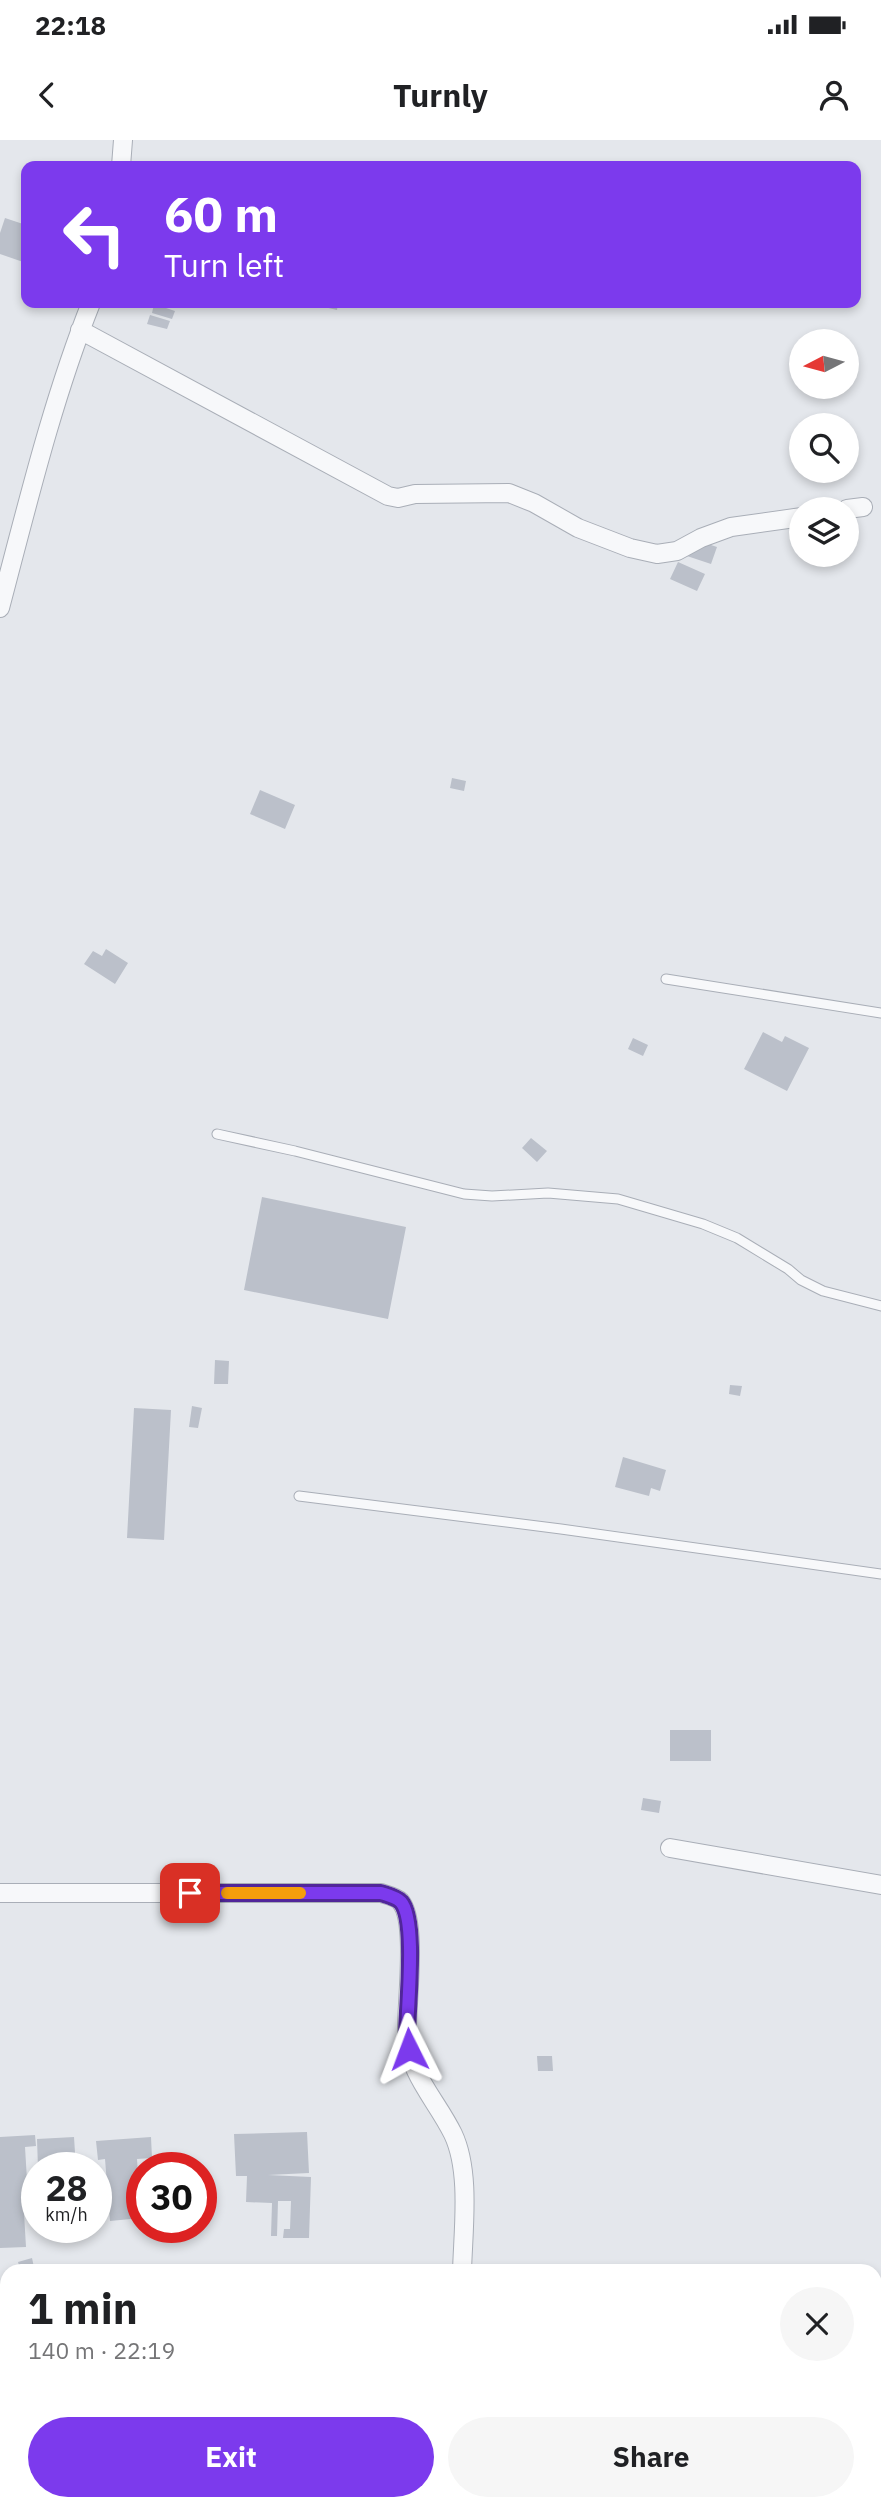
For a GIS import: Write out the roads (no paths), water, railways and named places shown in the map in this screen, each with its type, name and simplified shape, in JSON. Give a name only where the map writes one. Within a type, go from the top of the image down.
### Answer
[{"type":"street","points":[[121,161],[123,140]]},
{"type":"street","points":[[0,608],[34,480],[89,308]]},
{"type":"street","points":[[80,330],[388,496],[398,498],[415,494],[509,493],[534,503],[578,528],[630,548],[657,554],[677,551],[701,538],[732,527],[789,519]]},
{"type":"street","points":[[670,1848],[881,1885]]},
{"type":"street","points":[[0,1893],[381,1893],[400,1900],[408,1914],[410,1932],[407,2035],[411,2063],[453,2135],[463,2167],[462,2264]]},
{"type":"lane","points":[[666,979],[881,1013]]},
{"type":"lane","points":[[217,1135],[295,1151],[464,1194],[492,1196],[548,1193],[618,1199],[737,1238],[801,1280],[823,1291],[881,1307]]},
{"type":"lane","points":[[299,1496],[881,1574]]}]
